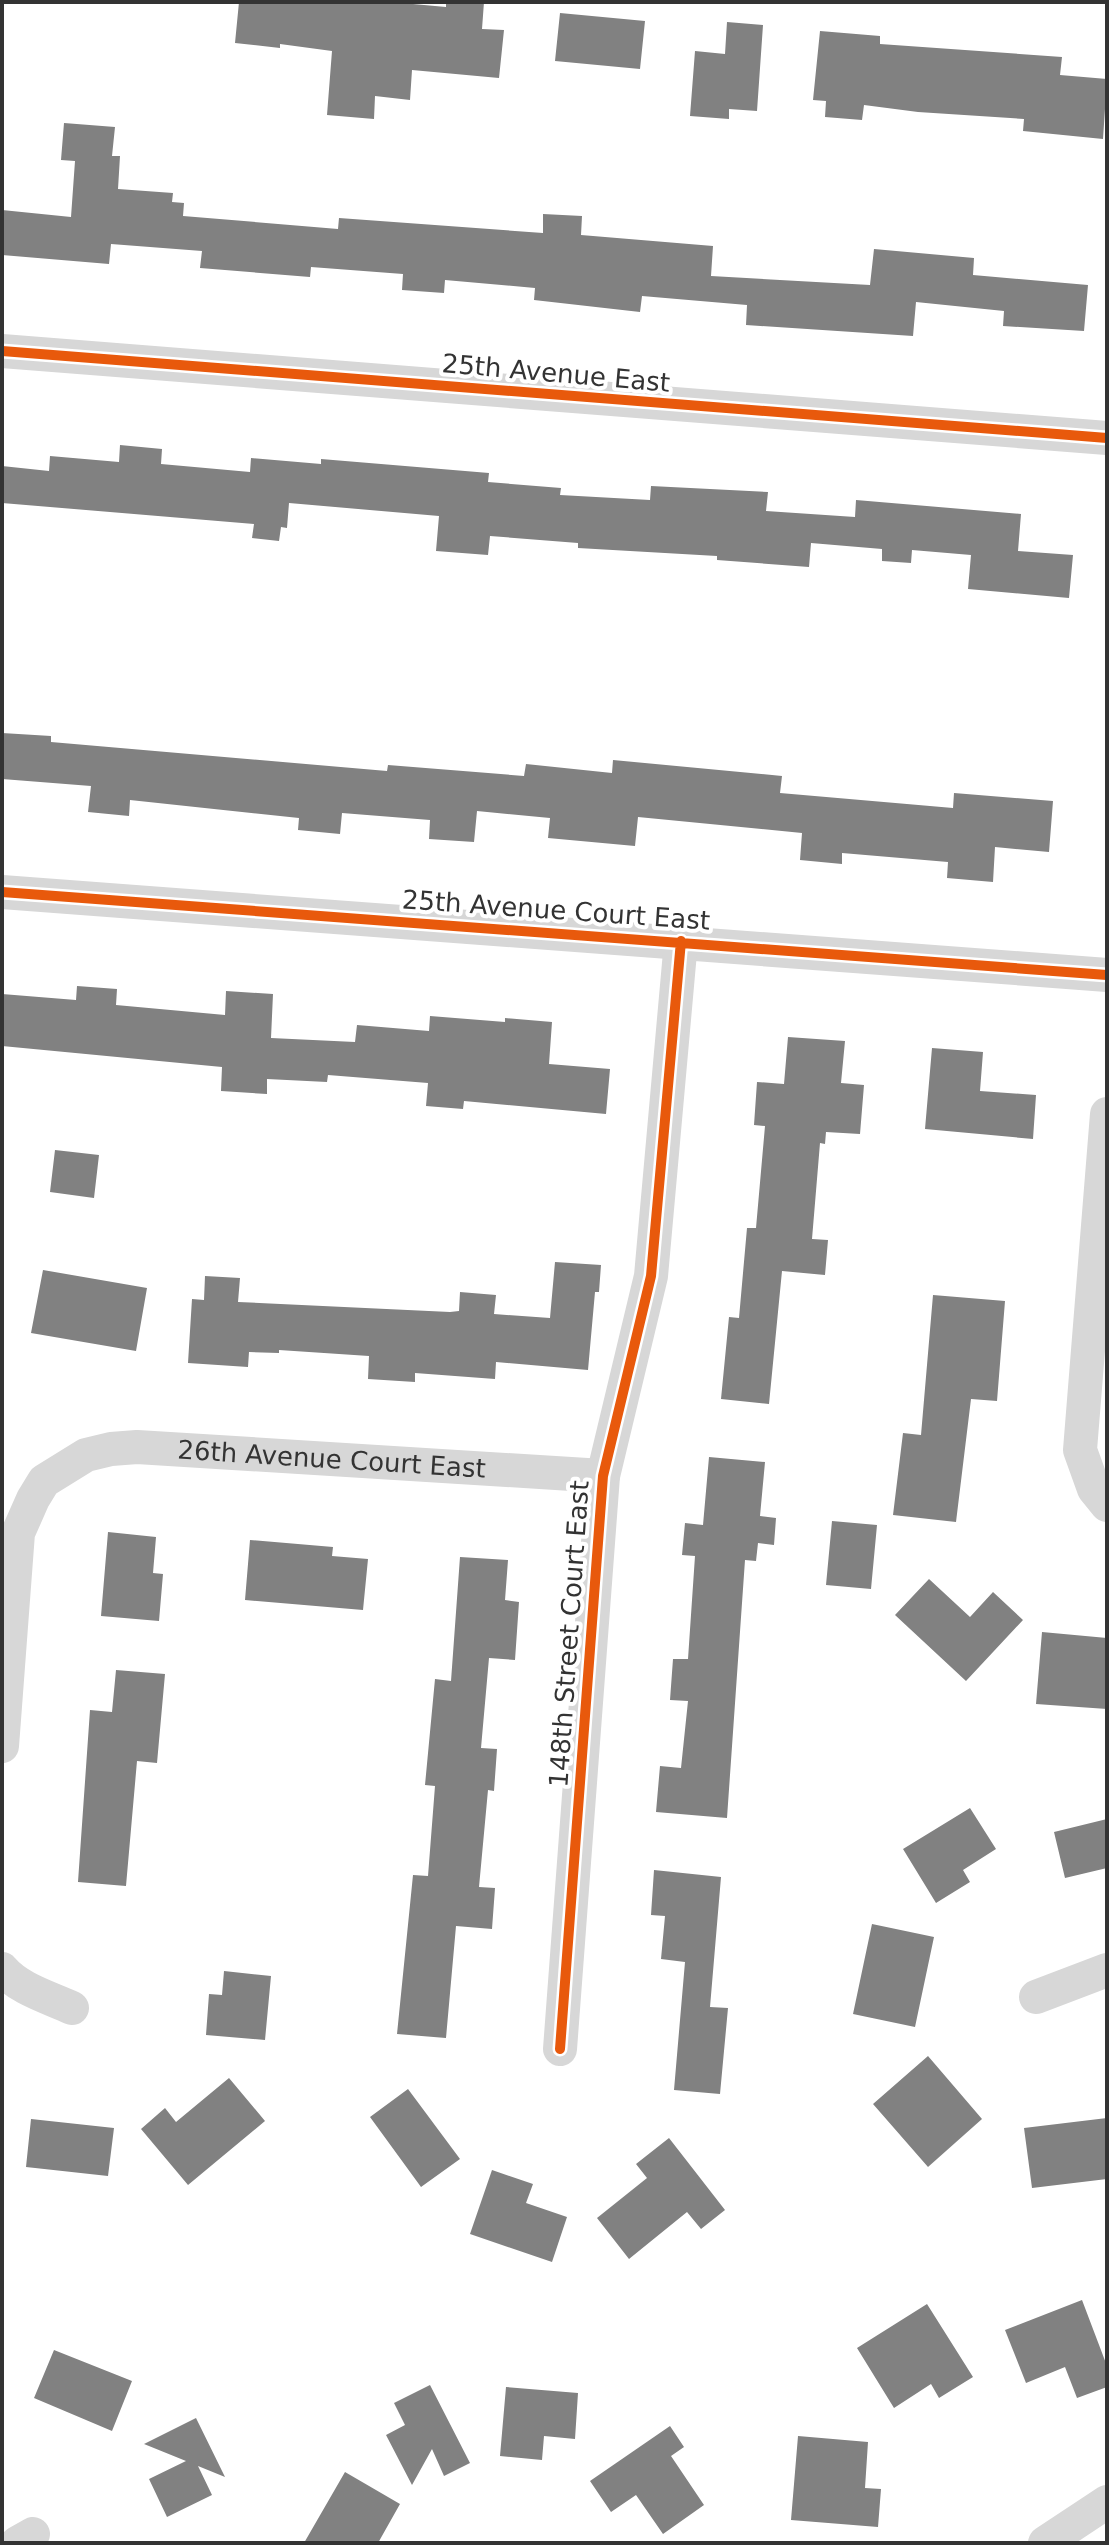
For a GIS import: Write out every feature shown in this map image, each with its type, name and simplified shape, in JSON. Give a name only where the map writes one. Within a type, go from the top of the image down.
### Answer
[{"type":"street","name":"25th Avenue East","points":[[2,351],[1107,438]]},
{"type":"street","name":"25th Avenue Court East","points":[[2,892],[1107,975]]},
{"type":"street","name":"148th Street Court East","points":[[560,2049],[603,1476],[651,1276],[681,941]]},
{"type":"street","points":[[1100,1497],[1080,1450],[1107,1114]]},
{"type":"street","name":"26th Avenue Court East","points":[[2,1746],[18,1533],[44,1481],[86,1455],[137,1447],[603,1476]]},
{"type":"street","points":[[2,1969],[23,1986],[72,2008]]},
{"type":"street","points":[[1036,1997],[1107,1970]]},
{"type":"street","points":[[1045,2543],[1107,2502]]},
{"type":"building","points":[[239,2],[391,2],[446,7],[446,2],[484,2],[482,29],[504,30],[499,78],[412,70],[410,100],[375,96],[374,119],[327,115],[332,51],[280,44],[280,48],[235,43]]},
{"type":"building","points":[[560,13],[645,21],[640,69],[555,61]]},
{"type":"building","points":[[727,22],[763,25],[757,111],[729,109],[729,119],[690,116],[695,51],[725,54]]},
{"type":"building","points":[[820,31],[880,36],[880,44],[1062,57],[1060,75],[1107,79],[1103,139],[1023,131],[1024,119],[864,105],[862,120],[825,117],[826,101],[813,100]]},
{"type":"building","points":[[64,123],[115,127],[112,156],[120,156],[118,189],[173,193],[172,202],[184,203],[183,216],[338,229],[339,218],[543,233],[543,214],[582,216],[581,235],[713,246],[711,276],[870,285],[874,249],[974,258],[973,275],[1088,285],[1084,331],[1003,326],[1004,311],[916,302],[913,336],[746,325],[747,305],[642,296],[640,312],[534,300],[535,288],[445,280],[444,293],[402,290],[403,274],[311,267],[310,277],[200,268],[202,251],[111,244],[109,264],[2,255],[2,210],[71,217],[75,161],[61,160]]},
{"type":"building","points":[[120,445],[162,449],[161,464],[250,472],[251,458],[321,464],[321,459],[489,473],[488,482],[561,488],[560,495],[650,500],[651,486],[768,492],[766,511],[855,517],[856,500],[1021,514],[1018,551],[1073,555],[1069,598],[968,589],[971,555],[912,550],[911,563],[882,561],[882,549],[811,543],[809,567],[717,560],[717,556],[578,548],[578,543],[490,536],[488,555],[436,551],[439,516],[289,503],[287,528],[281,527],[279,541],[252,538],[254,524],[2,503],[2,466],[49,471],[50,456],[119,462]]},
{"type":"building","points":[[2,733],[51,736],[51,742],[387,771],[388,765],[524,776],[526,764],[612,773],[613,760],[782,776],[780,793],[953,808],[954,793],[1053,801],[1049,852],[995,847],[993,882],[947,878],[948,862],[842,853],[842,864],[800,860],[802,833],[638,817],[635,846],[548,838],[550,818],[477,811],[474,842],[429,839],[430,820],[342,813],[340,834],[298,830],[299,818],[130,800],[129,816],[88,812],[91,786],[2,779]]},
{"type":"building","points":[[77,986],[117,989],[116,1005],[225,1015],[226,991],[273,994],[271,1038],[355,1042],[357,1025],[429,1031],[430,1016],[552,1022],[549,1064],[610,1069],[606,1114],[464,1101],[463,1109],[426,1106],[428,1083],[328,1075],[327,1082],[267,1079],[267,1094],[221,1091],[222,1067],[2,1046],[2,994],[76,1000]]},
{"type":"building","points":[[788,1037],[845,1041],[841,1083],[864,1085],[860,1134],[826,1132],[825,1144],[820,1143],[812,1239],[828,1240],[825,1275],[782,1271],[769,1404],[721,1399],[729,1317],[739,1318],[747,1228],[756,1228],[765,1126],[754,1125],[757,1082],[784,1084]]},
{"type":"building","points":[[932,1048],[983,1052],[980,1091],[1036,1095],[1033,1139],[925,1129]]},
{"type":"building","points":[[55,1150],[99,1155],[94,1198],[50,1192]]},
{"type":"building","points":[[555,1262],[601,1265],[599,1292],[595,1292],[588,1370],[496,1362],[495,1379],[415,1373],[415,1382],[368,1379],[369,1356],[279,1350],[279,1353],[249,1352],[248,1367],[188,1363],[192,1299],[204,1300],[205,1276],[240,1278],[238,1302],[450,1312],[459,1311],[460,1292],[496,1295],[494,1314],[550,1318]]},
{"type":"building","points":[[43,1270],[147,1288],[136,1351],[31,1333]]},
{"type":"building","points":[[933,1295],[1005,1301],[997,1401],[971,1399],[956,1522],[893,1515],[903,1433],[921,1435]]},
{"type":"building","points":[[709,1457],[765,1462],[760,1516],[776,1518],[774,1545],[758,1543],[756,1561],[745,1560],[727,1818],[656,1812],[660,1766],[681,1768],[688,1701],[670,1700],[673,1659],[688,1659],[695,1556],[682,1555],[685,1523],[703,1525]]},
{"type":"building","points":[[832,1521],[877,1525],[871,1589],[826,1585]]},
{"type":"building","points":[[108,1532],[156,1537],[153,1573],[163,1574],[159,1621],[101,1616]]},
{"type":"building","points":[[250,1540],[333,1547],[332,1556],[368,1559],[363,1610],[245,1600]]},
{"type":"building","points":[[460,1557],[508,1560],[505,1600],[519,1602],[515,1660],[489,1658],[481,1748],[497,1749],[494,1791],[488,1790],[479,1887],[495,1888],[492,1929],[456,1926],[446,2038],[397,2034],[413,1875],[428,1876],[435,1786],[425,1785],[435,1679],[451,1681]]},
{"type":"building","points":[[929,1579],[970,1617],[993,1592],[1023,1620],[966,1681],[895,1615]]},
{"type":"building","points":[[1042,1632],[1107,1638],[1107,1709],[1036,1704]]},
{"type":"building","points":[[116,1670],[165,1674],[157,1763],[137,1761],[126,1886],[78,1882],[90,1710],[112,1712]]},
{"type":"building","points":[[970,1808],[996,1849],[963,1870],[970,1882],[936,1903],[903,1849]]},
{"type":"building","points":[[1107,1819],[1107,1868],[1065,1878],[1054,1832]]},
{"type":"building","points":[[654,1870],[721,1877],[710,2007],[728,2008],[720,2094],[674,2090],[685,1962],[661,1959],[665,1916],[651,1915]]},
{"type":"building","points":[[872,1924],[934,1937],[915,2027],[853,2014]]},
{"type":"building","points":[[224,1971],[271,1976],[265,2040],[206,2035],[209,1994],[222,1995]]},
{"type":"building","points":[[928,2056],[982,2119],[928,2167],[873,2104]]},
{"type":"building","points":[[229,2078],[265,2121],[188,2185],[141,2129],[165,2108],[176,2122]]},
{"type":"building","points":[[408,2089],[460,2159],[421,2187],[370,2117]]},
{"type":"building","points":[[1107,2118],[1107,2179],[1032,2188],[1024,2128]]},
{"type":"building","points":[[31,2119],[114,2128],[108,2176],[26,2167]]},
{"type":"building","points":[[669,2138],[725,2210],[701,2229],[687,2212],[629,2259],[597,2218],[647,2178],[636,2164]]},
{"type":"building","points":[[492,2170],[533,2184],[526,2203],[567,2217],[552,2262],[470,2234]]},
{"type":"building","points":[[1082,2300],[1107,2366],[1107,2387],[1077,2398],[1065,2367],[1026,2383],[1005,2330]]},
{"type":"building","points":[[927,2304],[973,2377],[939,2398],[931,2384],[894,2408],[857,2348]]},
{"type":"building","points":[[54,2350],[132,2381],[112,2431],[34,2398]]},
{"type":"building","points":[[430,2385],[470,2463],[444,2476],[432,2449],[412,2485],[386,2435],[405,2425],[394,2403]]},
{"type":"building","points":[[506,2387],[578,2393],[575,2439],[544,2436],[542,2460],[500,2456]]},
{"type":"building","points":[[196,2418],[225,2477],[198,2466],[212,2495],[167,2517],[149,2479],[186,2461],[144,2444]]},
{"type":"building","points":[[670,2426],[684,2447],[671,2456],[704,2505],[663,2534],[636,2495],[611,2512],[590,2481]]},
{"type":"building","points":[[798,2436],[868,2442],[865,2488],[881,2489],[878,2527],[791,2520]]},
{"type":"building","points":[[345,2472],[400,2504],[378,2543],[304,2543]]},
{"type":"cycle path","points":[[2,351],[1107,438]]},
{"type":"cycle path","points":[[2,892],[1107,975]]},
{"type":"cycle path","points":[[560,2049],[603,1476],[651,1276],[681,941]]}]
